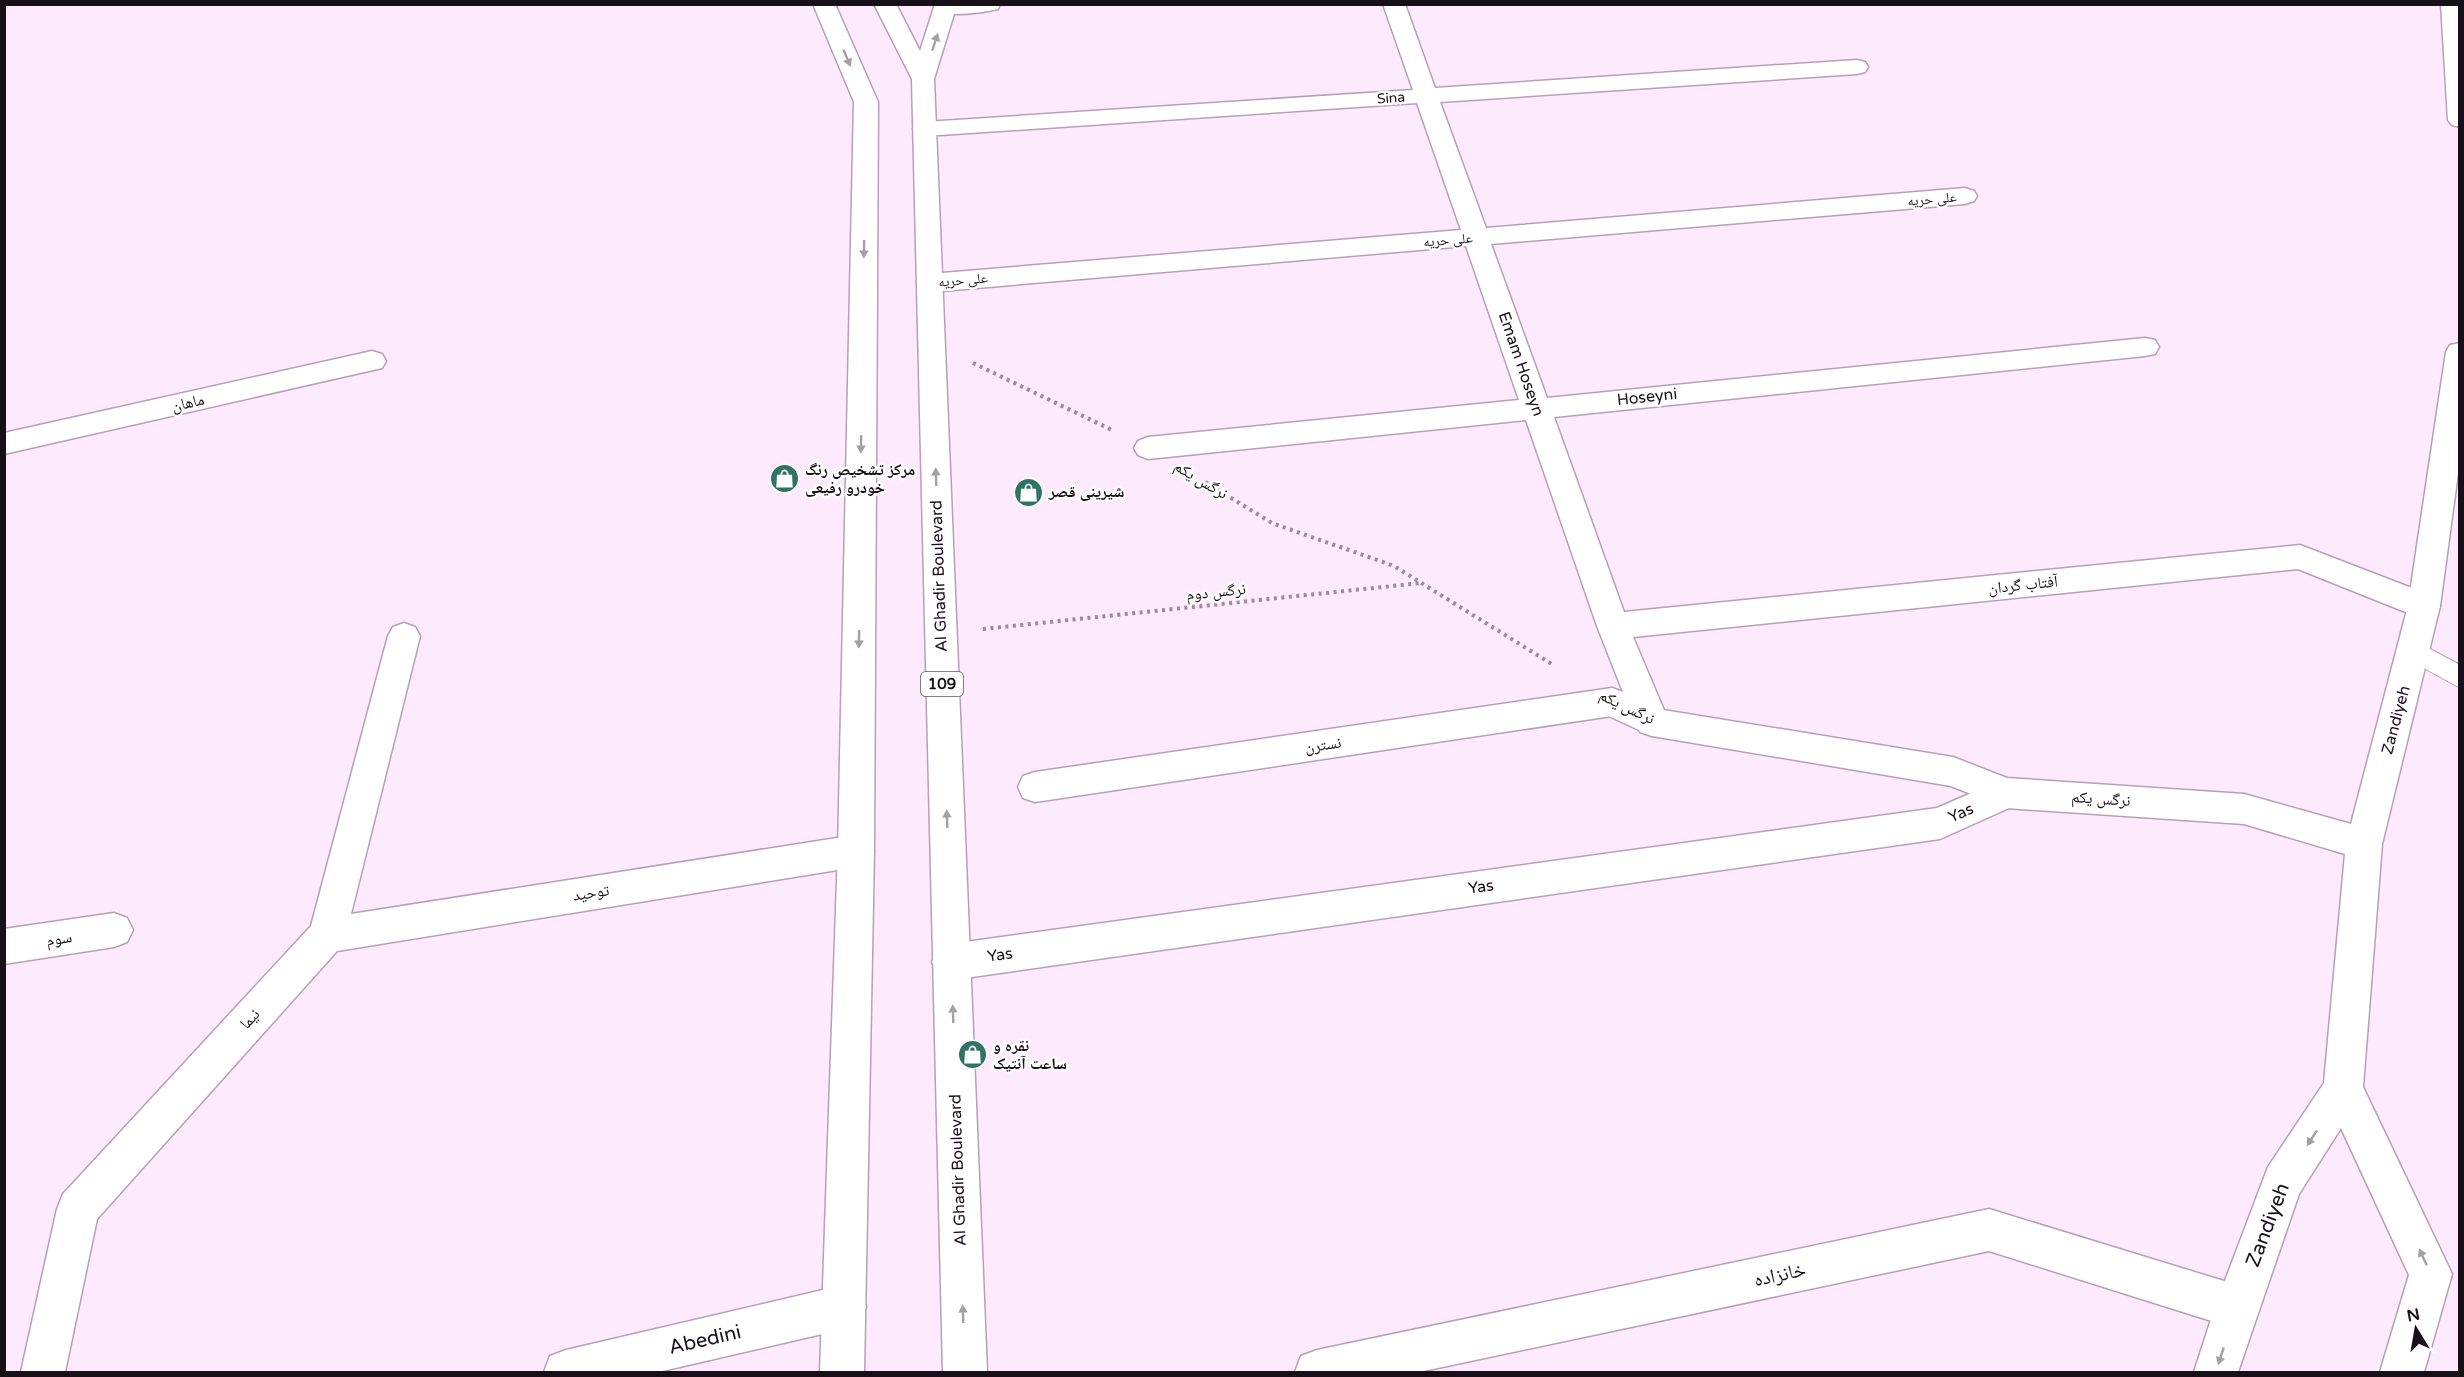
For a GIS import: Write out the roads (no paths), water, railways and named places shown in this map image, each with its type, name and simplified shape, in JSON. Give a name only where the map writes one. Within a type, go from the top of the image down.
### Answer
[{"type":"street","points":[[824,4],[866,102],[856,851],[842,1372]]},
{"type":"street","name":"Al Ghadir Boulevard","points":[[885,4],[923,79],[965,1372]]},
{"type":"street","points":[[923,79],[946,6],[990,4]]},
{"type":"street","name":"Emam Hoseyn","points":[[1394,4],[1613,626],[1652,722]]},
{"type":"street","points":[[2452,4],[2460,120]]},
{"type":"street","name":"Sina","points":[[925,129],[1857,67]]},
{"type":"street","name":"علی حریه","points":[[930,283],[1965,196]]},
{"type":"street","name":"Hoseyni","points":[[1148,447],[2145,347]]},
{"type":"street","name":"Zandiyeh","points":[[2216,1372],[2237,1306],[2283,1182],[2343,1089],[2364,844],[2415,651],[2424,606],[2460,352]]},
{"type":"street","name":"ماهان","points":[[4,444],[372,361]]},
{"type":"street","name":"آفتاب گردان","points":[[1613,626],[2300,557],[2424,606]]},
{"type":"street","name":"نیما","points":[[43,1372],[78,1209],[327,935],[404,636]]},
{"type":"street","name":"نرگس یکم","points":[[1612,702],[1652,722],[1953,772],[2006,793],[2244,809],[2364,844]]},
{"type":"street","name":"نسترن","points":[[1035,787],[1612,702]]},
{"type":"street","name":"Yas","points":[[951,962],[1940,823],[2006,793]]},
{"type":"street","name":"توحید","points":[[327,935],[856,851]]},
{"type":"street","name":"سوم","points":[[4,947],[114,930]]},
{"type":"street","points":[[2343,1089],[2431,1274],[2402,1372]]},
{"type":"street","name":"خانزاده","points":[[1317,1372],[1989,1230],[2237,1306]]},
{"type":"street","name":"Abedini","points":[[566,1372],[844,1306]]},
{"type":"lane","points":[[2415,651],[2460,678]]},
{"type":"place","name":"مرکز تشخیص رنگ خودرو رفیعی","points":[[784,479]]},
{"type":"place","name":"شیرینی قصر","points":[[1028,492]]},
{"type":"place","name":"نقره و ساعت آنتیک","points":[[972,1055]]}]
